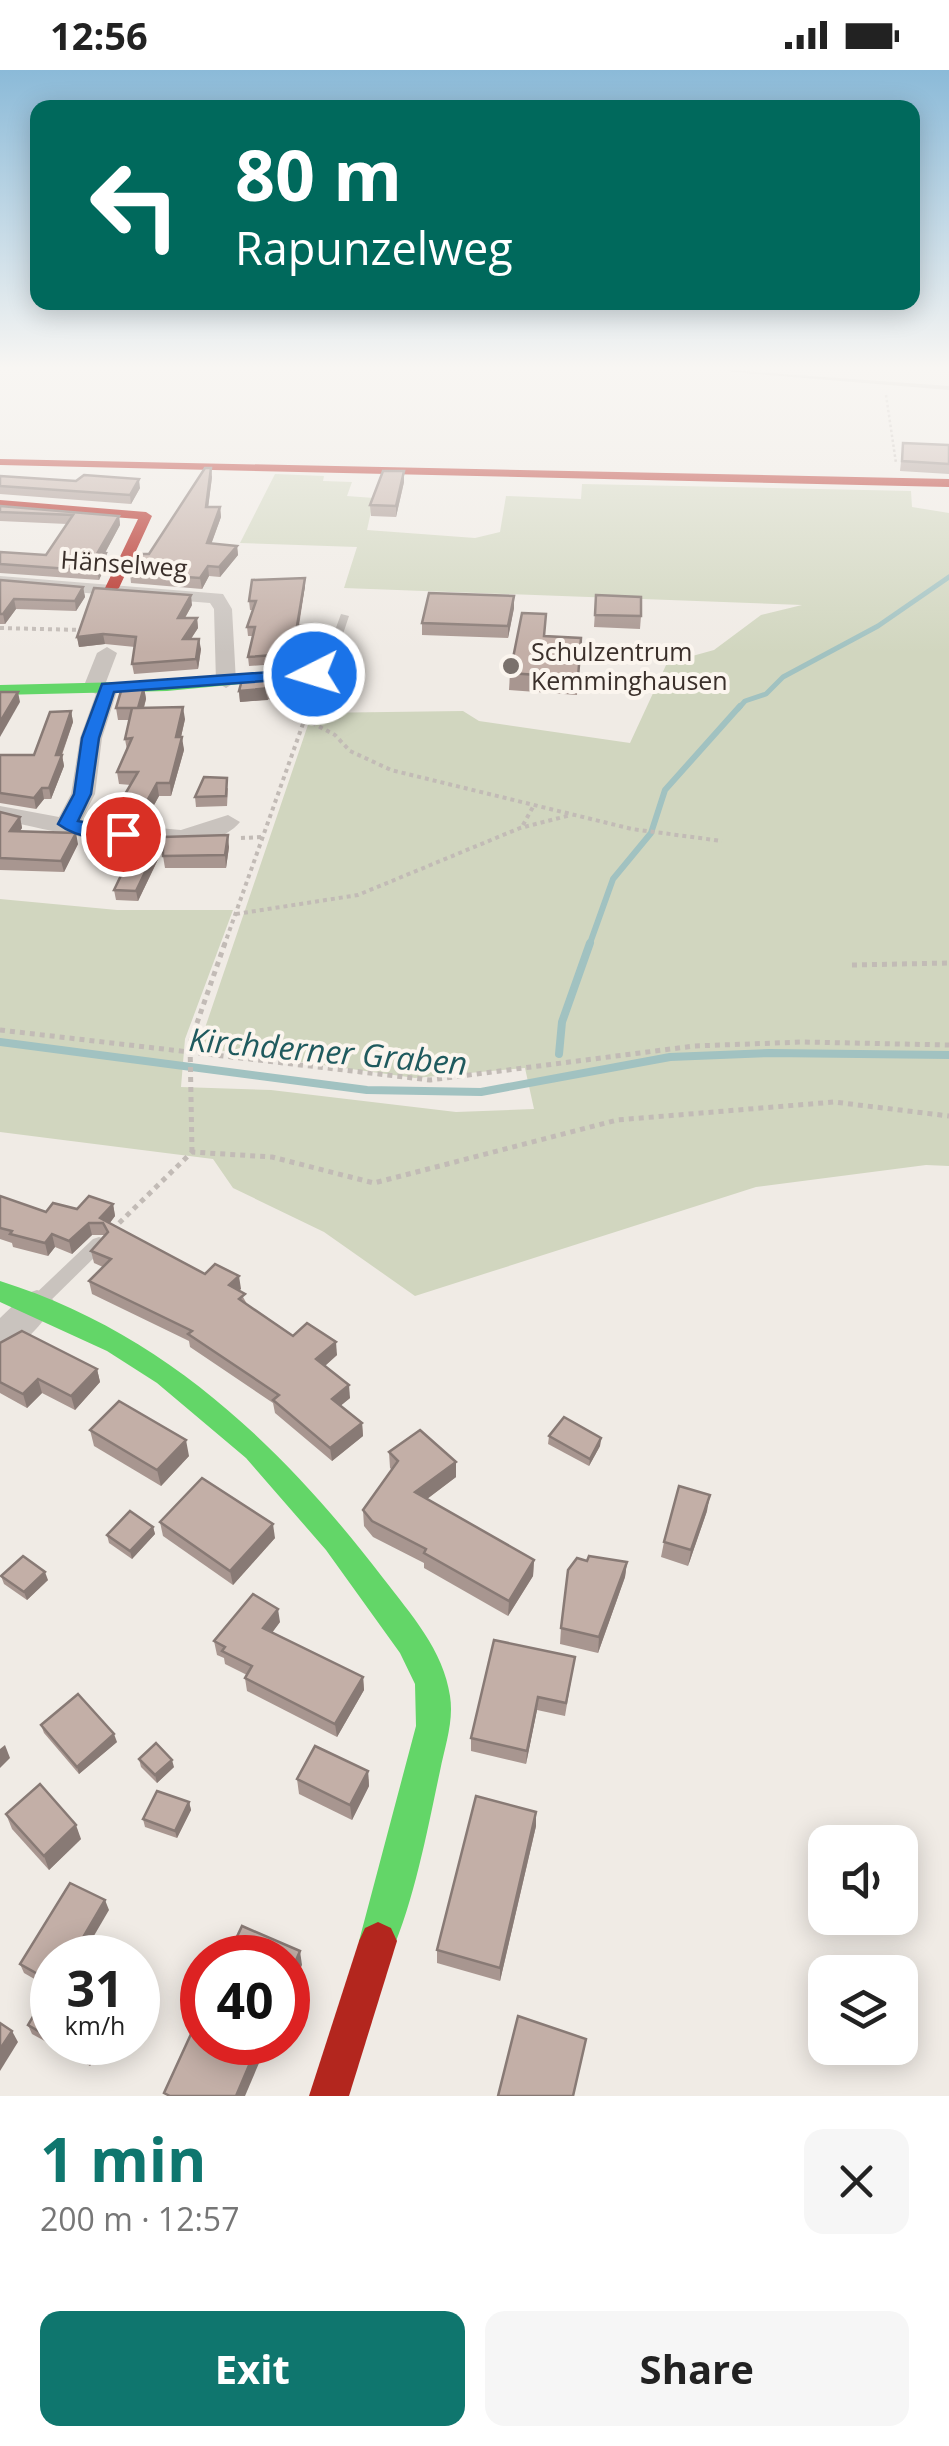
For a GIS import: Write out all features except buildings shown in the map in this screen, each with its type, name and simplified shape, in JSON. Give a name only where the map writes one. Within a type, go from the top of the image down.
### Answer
[{"type":"street","points":[[115,465],[949,483]]},
{"type":"street","points":[[0,504],[146,516],[112,588]]},
{"type":"street","name":"Hänselweg","points":[[0,581],[221,600],[226,682]]},
{"type":"street","points":[[67,824],[82,794],[107,653]]},
{"type":"street","points":[[0,690],[226,682],[317,673]]},
{"type":"street","points":[[0,814],[67,824],[100,834],[190,837],[217,830],[228,822]]},
{"type":"street","points":[[0,1291],[112,1335],[207,1399],[252,1441],[362,1573],[417,1655],[433,1692],[431,1728],[412,1823],[329,2096]]},
{"type":"street","points":[[0,1341],[37,1303]]},
{"type":"lane","points":[[317,673],[328,664],[344,616]]},
{"type":"lane","points":[[37,1303],[99,1243]]},
{"type":"path","points":[[0,628],[90,630]]},
{"type":"path","points":[[192,1152],[190,1057],[306,719],[317,673]]},
{"type":"path","points":[[306,719],[335,735],[350,750],[391,770],[662,835],[722,841]]},
{"type":"path","points":[[523,825],[534,805]]},
{"type":"path","points":[[236,914],[318,905],[374,891],[523,825],[578,814]]},
{"type":"path","points":[[852,965],[949,963]]},
{"type":"path","points":[[0,1030],[190,1057],[430,1080],[476,1079],[620,1054],[720,1044],[949,1045]]},
{"type":"path","points":[[99,1243],[192,1152],[272,1156],[374,1183],[617,1120],[834,1102],[949,1116]]},
{"type":"green space","points":[[275,474],[324,476],[323,481],[352,482],[347,496],[374,498],[367,530],[475,538],[500,532],[506,496],[581,499],[582,484],[911,491],[912,507],[949,513],[949,1166],[926,1165],[756,1187],[415,1296],[324,1232],[233,1188],[213,1159],[0,1132],[0,899],[117,910],[233,910],[185,1039],[181,1087],[271,1090],[456,1112],[534,1109],[525,1068],[415,1078],[203,1048],[206,1025],[312,713],[463,711],[479,721],[630,743],[667,663],[714,650],[761,615],[802,605],[344,588],[357,547],[240,543]]},
{"type":"waterway","points":[[738,709],[745,701],[766,694],[783,677],[878,626],[949,577]]},
{"type":"waterway","points":[[589,946],[613,879],[651,833],[665,790],[740,706]]},
{"type":"waterway","points":[[559,1054],[562,1022],[590,943]]},
{"type":"waterway","name":"Kirchderner Graben","points":[[0,1042],[367,1090],[481,1092],[670,1057],[769,1053],[949,1055]]},
{"type":"traffic: fast","points":[[0,690],[167,686],[320,673]]},
{"type":"traffic: fast","points":[[0,1291],[116,1343],[213,1410],[297,1493],[337,1541],[420,1656],[434,1698],[432,1726],[378,1941]]},
{"type":"traffic: jam","points":[[115,465],[949,483]]},
{"type":"traffic: jam","points":[[0,504],[146,516],[112,588]]},
{"type":"traffic: jam","points":[[329,2096],[378,1941]]},
{"type":"place","name":"Schulzentrum Kemminghausen","points":[[511,666]]},
{"type":"route","points":[[123,834],[100,834],[67,824],[82,794],[90,738],[108,688],[314,674]]}]
